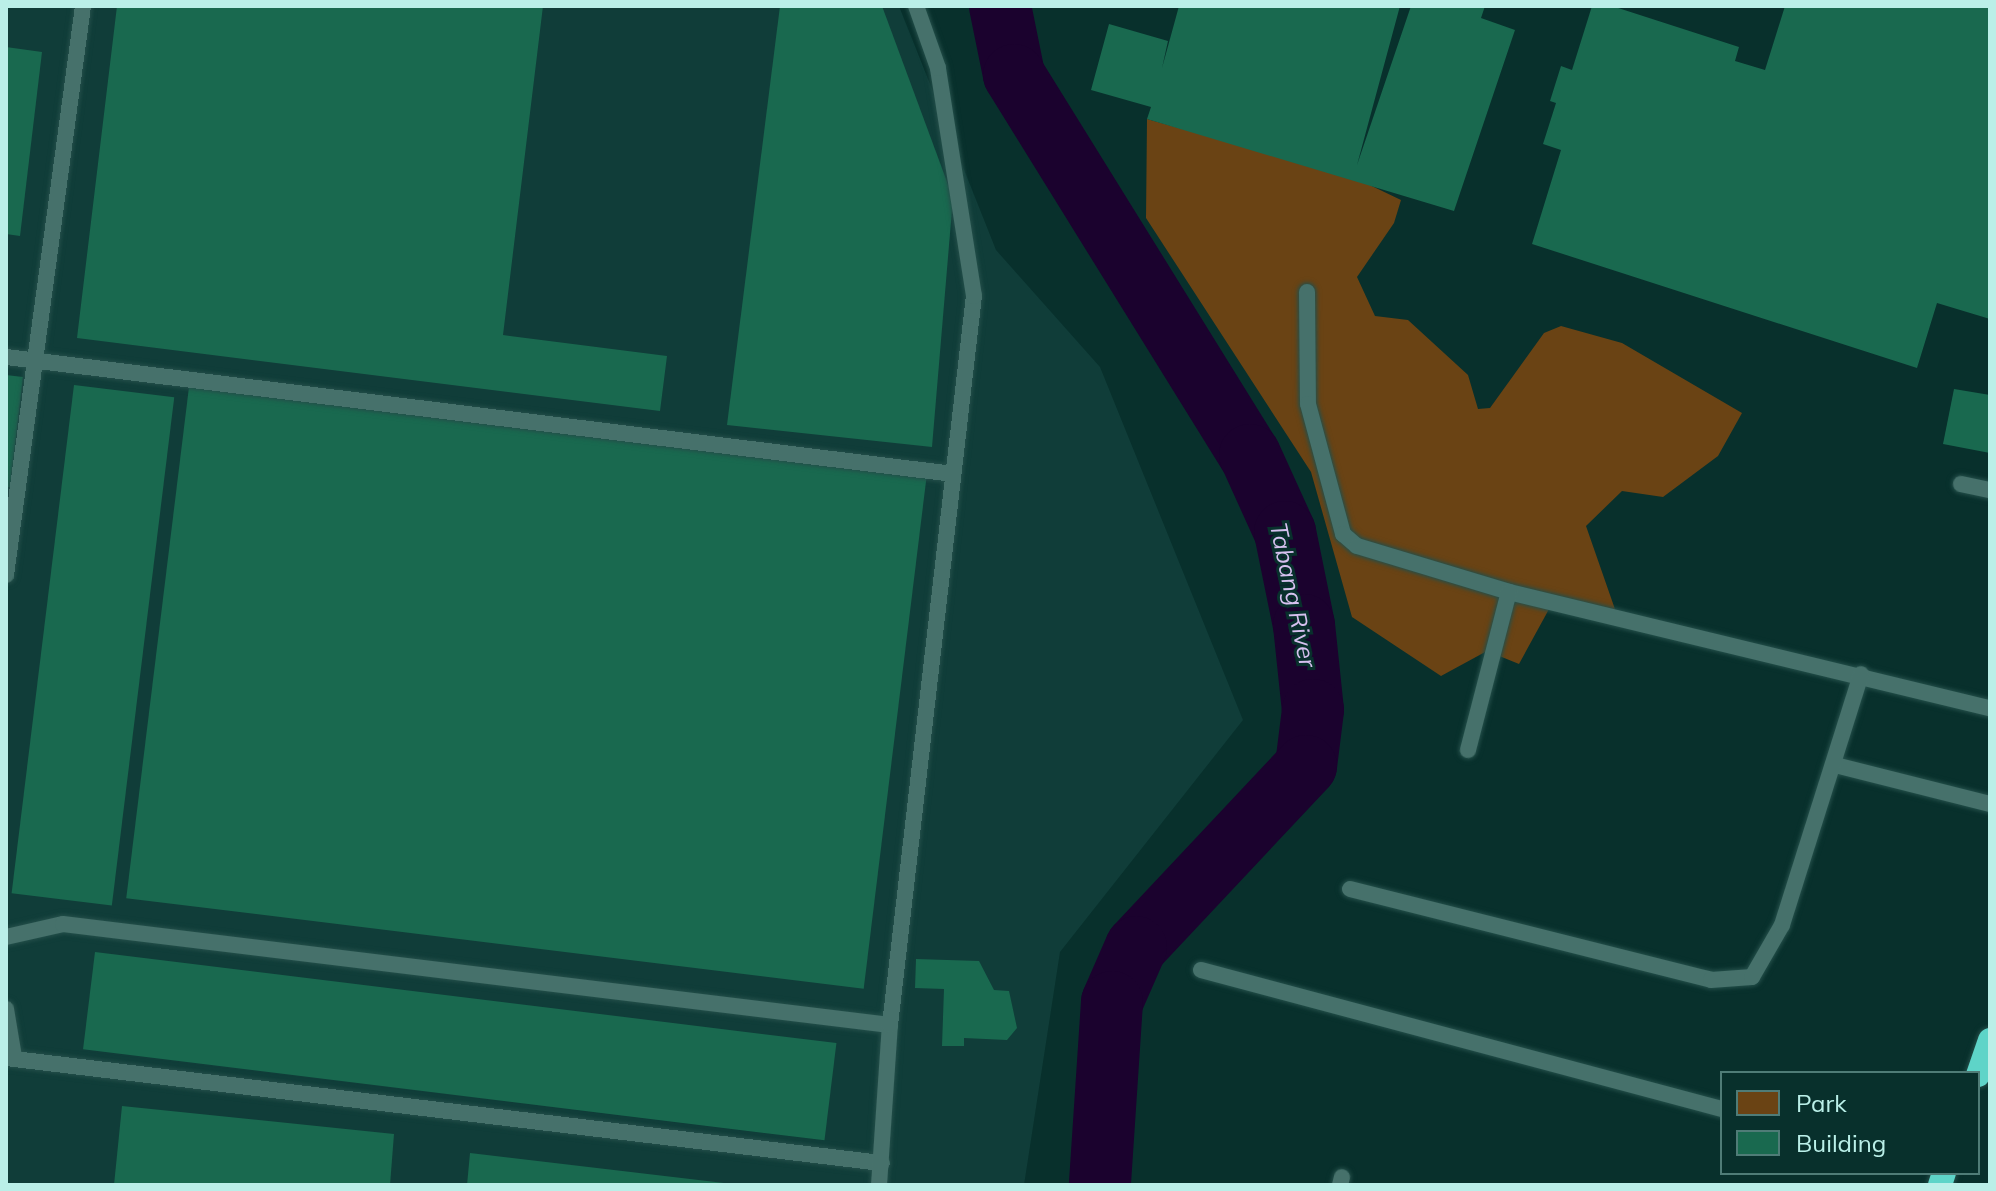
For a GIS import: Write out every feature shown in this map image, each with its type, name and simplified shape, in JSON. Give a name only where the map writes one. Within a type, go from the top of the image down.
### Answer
[{"type":"highway","points":[[1979,1071],[1990,1040]]},
{"type":"lane","points":[[6,575],[31,360],[83,6]]},
{"type":"lane","points":[[879,1185],[890,1025],[974,296],[938,68],[916,6]]},
{"type":"lane","points":[[1307,292],[1308,404],[1343,534],[1357,546],[1509,592],[1861,674],[1990,708]]},
{"type":"lane","points":[[6,357],[953,474]]},
{"type":"lane","points":[[1961,484],[1990,490]]},
{"type":"lane","points":[[1468,750],[1509,592]]},
{"type":"lane","points":[[1350,889],[1711,980],[1752,977],[1782,925],[1835,765],[1861,674]]},
{"type":"lane","points":[[1835,765],[1990,804]]},
{"type":"lane","points":[[6,937],[63,924],[890,1025]]},
{"type":"lane","points":[[1201,970],[1720,1108]]},
{"type":"lane","points":[[6,1009],[10,1057],[882,1163]]},
{"type":"shaded area","points":[[6,6],[899,6],[996,250],[1100,367],[1243,720],[1060,952],[1024,1185],[6,1185]]},
{"type":"green space","points":[[1147,119],[1353,177],[1401,200],[1394,223],[1357,277],[1375,316],[1408,320],[1468,375],[1478,409],[1490,408],[1544,333],[1561,326],[1622,343],[1742,413],[1718,456],[1663,497],[1622,491],[1586,526],[1617,615],[1554,600],[1519,664],[1487,651],[1441,676],[1352,617],[1311,472],[1146,218]]},
{"type":"building","points":[[117,6],[543,6],[503,335],[667,356],[660,411],[77,338]]},
{"type":"building","points":[[780,6],[882,6],[953,198],[932,447],[727,425]]},
{"type":"building","points":[[1179,6],[1400,6],[1357,165],[1411,6],[1485,6],[1481,18],[1515,30],[1454,211],[1147,119],[1151,107],[1091,90],[1109,24],[1168,41],[1162,68]]},
{"type":"building","points":[[1592,6],[1612,6],[1739,47],[1735,61],[1765,70],[1785,6],[1990,6],[1990,319],[1937,303],[1917,368],[1532,244],[1561,150],[1543,144],[1556,103],[1550,101],[1561,66],[1572,70]]},
{"type":"building","points":[[6,47],[42,52],[20,236],[6,234]]},
{"type":"building","points":[[6,375],[23,377],[10,487],[6,487]]},
{"type":"building","points":[[74,385],[174,397],[112,905],[12,893]]},
{"type":"building","points":[[189,387],[926,478],[864,989],[126,898]]},
{"type":"building","points":[[1954,389],[1990,395],[1990,453],[1943,444]]},
{"type":"building","points":[[95,952],[836,1043],[824,1140],[83,1049]]},
{"type":"building","points":[[916,959],[979,961],[994,990],[1009,991],[1017,1028],[1007,1040],[964,1038],[964,1046],[942,1046],[944,989],[915,988]]},
{"type":"building","points":[[122,1106],[394,1134],[390,1185],[114,1185]]},
{"type":"building","points":[[470,1153],[724,1183],[724,1185],[467,1185]]},
{"type":"waterway","name":"Tabang River","points":[[1000,6],[1014,75],[1250,455],[1285,532],[1304,625],[1313,710],[1306,766],[1136,947],[1112,1002],[1100,1185]]}]
